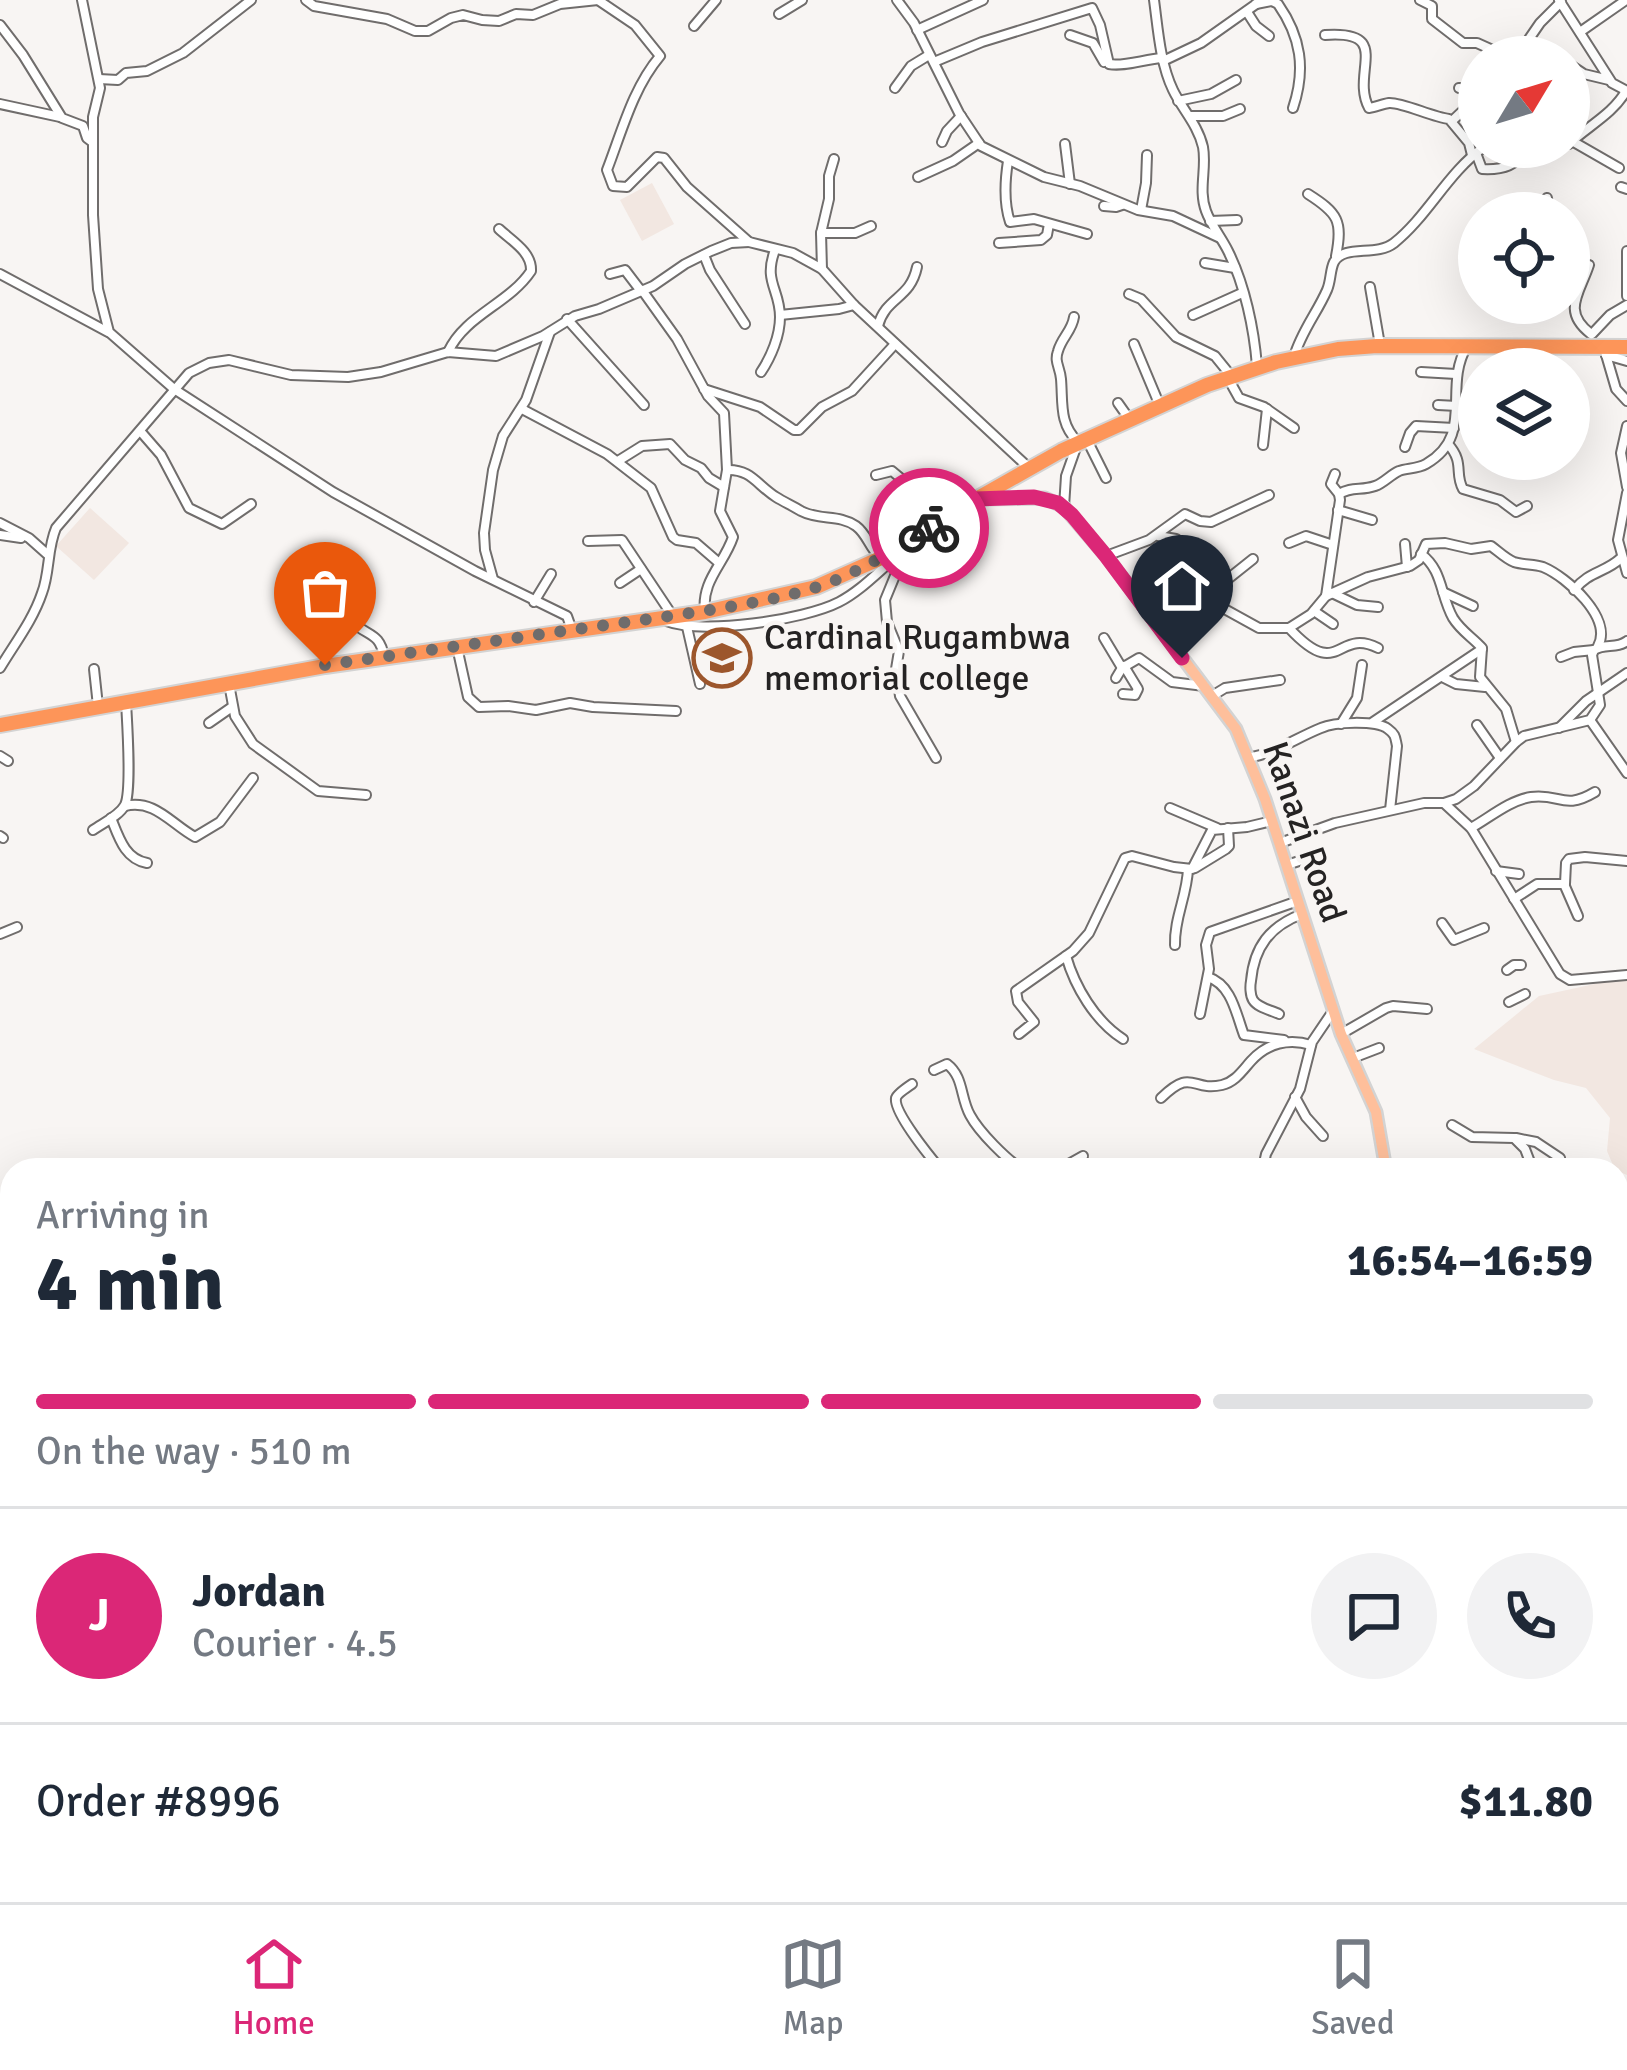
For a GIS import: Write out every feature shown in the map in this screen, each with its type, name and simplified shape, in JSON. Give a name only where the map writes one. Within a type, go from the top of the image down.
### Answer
[{"type":"highway","points":[[0,725],[384,657],[705,611],[816,587],[907,545],[976,499],[1082,441],[1230,378],[1355,342],[1380,347],[1589,341],[1604,351],[1627,347]]},
{"type":"main road","points":[[976,499],[1045,498],[1064,507]]},
{"type":"main road","name":"Kanazi Road","points":[[1064,507],[1236,729],[1341,1034],[1376,1112],[1384,1158]]},
{"type":"street","points":[[82,0],[99,79],[92,142],[98,290],[109,332]]},
{"type":"street","points":[[99,79],[118,80],[126,73],[164,63],[251,0]]},
{"type":"street","points":[[306,0],[314,6],[387,19],[415,31],[428,31],[463,15],[500,21],[560,4],[598,0],[627,18],[660,56],[630,106],[607,170],[609,182],[617,188],[627,187],[662,156],[687,188],[749,242],[793,253],[822,269],[854,305],[1030,468]]},
{"type":"street","points":[[694,26],[716,0]]},
{"type":"street","points":[[779,14],[802,0]]},
{"type":"street","points":[[897,0],[979,143],[1044,177],[1173,216],[1220,238]]},
{"type":"street","points":[[917,30],[983,0]]},
{"type":"street","points":[[1154,0],[1163,60],[1203,148],[1203,201],[1235,268],[1254,332],[1258,368]]},
{"type":"street","points":[[1420,0],[1432,7],[1435,21],[1458,39]]},
{"type":"street","points":[[1580,32],[1626,0]]},
{"type":"street","points":[[1531,36],[1560,1],[1609,80]]},
{"type":"street","points":[[1070,35],[1088,39],[1105,62],[1114,66],[1140,59],[1163,60],[1201,43],[1258,2],[1272,2],[1278,4],[1299,42],[1302,62],[1294,108]]},
{"type":"street","points":[[895,88],[911,66],[1092,8],[1108,64]]},
{"type":"street","points":[[1247,12],[1269,36]]},
{"type":"street","points":[[0,25],[62,118]]},
{"type":"street","points":[[1325,34],[1350,35],[1363,43],[1369,108],[1390,103],[1452,121],[1458,129]]},
{"type":"street","points":[[1590,75],[1627,92],[1590,127]]},
{"type":"street","points":[[1178,101],[1211,94],[1236,80]]},
{"type":"street","points":[[0,104],[83,126],[92,142]]},
{"type":"street","points":[[1188,116],[1222,116],[1240,109]]},
{"type":"street","points":[[942,142],[961,116]]},
{"type":"street","points":[[1452,121],[1458,116]]},
{"type":"street","points":[[918,177],[979,143]]},
{"type":"street","points":[[1065,144],[1070,184]]},
{"type":"street","points":[[1590,153],[1619,168]]},
{"type":"street","points":[[1141,210],[1147,155]]},
{"type":"street","points":[[822,269],[821,233],[834,159]]},
{"type":"street","points":[[1008,161],[1008,220],[1034,219],[1087,234]]},
{"type":"street","points":[[1334,262],[1344,253],[1386,249],[1462,168]]},
{"type":"street","points":[[1293,358],[1326,294],[1339,239],[1338,221],[1329,208],[1308,194]]},
{"type":"street","points":[[1104,206],[1124,204]]},
{"type":"street","points":[[1210,221],[1237,220]]},
{"type":"street","points":[[999,243],[1040,240],[1048,235],[1049,224]]},
{"type":"street","points":[[821,233],[847,234],[871,226]]},
{"type":"street","points":[[448,352],[460,332],[506,298],[531,271],[524,251],[500,229]]},
{"type":"street","points":[[0,668],[40,599],[60,522],[189,373],[229,360],[291,375],[348,377],[448,352],[496,356],[567,319],[658,283],[704,255],[749,242]]},
{"type":"street","points":[[761,372],[772,354],[780,315],[770,276],[775,250]]},
{"type":"street","points":[[1627,251],[1627,296]]},
{"type":"street","points":[[704,255],[745,324]]},
{"type":"street","points":[[1205,263],[1235,268]]},
{"type":"street","points":[[878,327],[883,311],[908,290],[916,267]]},
{"type":"street","points":[[610,274],[625,270],[642,290],[677,338],[703,388],[724,412],[727,470],[720,511],[733,537],[705,592],[705,611]]},
{"type":"street","points":[[0,274],[109,332],[174,388],[333,492],[566,616],[572,631]]},
{"type":"street","points":[[1370,287],[1380,347]]},
{"type":"street","points":[[1193,315],[1242,293]]},
{"type":"street","points":[[1130,294],[1141,299],[1176,337],[1215,356],[1239,398],[1267,409],[1294,428]]},
{"type":"street","points":[[780,315],[854,305]]},
{"type":"street","points":[[1579,324],[1589,341],[1615,311],[1627,305]]},
{"type":"street","points":[[1615,311],[1627,317]]},
{"type":"street","points":[[1074,316],[1055,360],[1063,418],[1072,437],[1082,441],[1106,478]]},
{"type":"street","points":[[567,319],[644,405]]},
{"type":"street","points":[[493,579],[484,543],[489,493],[503,436],[521,409],[550,331]]},
{"type":"street","points":[[703,388],[760,407],[799,430],[822,407],[852,392],[895,344]]},
{"type":"street","points":[[1134,344],[1160,406]]},
{"type":"street","points":[[1339,494],[1348,488],[1376,486],[1401,470],[1425,465],[1448,444],[1454,428],[1456,374],[1468,345]]},
{"type":"street","points":[[1604,351],[1627,361]]},
{"type":"street","points":[[1604,351],[1616,389],[1627,401]]},
{"type":"street","points":[[1057,353],[1071,352]]},
{"type":"street","points":[[1420,372],[1456,374]]},
{"type":"street","points":[[1118,404],[1130,420]]},
{"type":"street","points":[[1438,405],[1456,406]]},
{"type":"street","points":[[521,409],[618,461],[653,489],[673,537],[696,543],[718,562]]},
{"type":"street","points":[[1263,445],[1267,409]]},
{"type":"street","points":[[1406,447],[1415,426],[1454,428]]},
{"type":"street","points":[[1627,427],[1621,453],[1627,490],[1618,534],[1627,573]]},
{"type":"street","points":[[141,432],[161,455],[193,512],[222,524],[251,504]]},
{"type":"street","points":[[1064,507],[1066,476],[1082,441]]},
{"type":"street","points":[[618,461],[642,446],[670,444],[724,487]]},
{"type":"street","points":[[1448,444],[1459,460],[1462,489],[1499,500],[1516,512],[1527,506]]},
{"type":"street","points":[[727,470],[746,472],[771,494],[814,518],[852,524],[880,558]]},
{"type":"street","points":[[876,475],[888,471],[925,488],[935,508],[948,516]]},
{"type":"street","points":[[1329,594],[1339,494],[1330,484],[1334,474]]},
{"type":"street","points":[[1106,556],[1156,536],[1185,514],[1211,522],[1269,495]]},
{"type":"street","points":[[1338,510],[1372,520]]},
{"type":"street","points":[[0,523],[48,555]]},
{"type":"street","points":[[0,535],[28,538]]},
{"type":"street","points":[[1156,536],[1183,544]]},
{"type":"street","points":[[1289,543],[1306,536],[1333,545]]},
{"type":"street","points":[[588,541],[622,540],[654,584],[666,617],[686,627],[761,623],[826,608],[856,591],[907,545]]},
{"type":"street","points":[[1138,602],[1164,581],[1258,628],[1289,628],[1329,594],[1407,567],[1419,560],[1424,544],[1445,543],[1472,549],[1491,546],[1512,562],[1545,568],[1594,610],[1603,636],[1593,662],[1600,706],[1590,720],[1524,736],[1460,797],[1334,823],[1277,844]]},
{"type":"street","points":[[1406,544],[1407,567]]},
{"type":"street","points":[[907,545],[885,600],[887,622],[899,651],[900,696],[936,758]]},
{"type":"street","points":[[1421,554],[1439,574],[1458,625],[1482,649],[1480,677],[1506,709],[1516,742]]},
{"type":"street","points":[[1574,590],[1585,577],[1621,558]]},
{"type":"street","points":[[1204,598],[1252,560]]},
{"type":"street","points":[[620,584],[641,569]]},
{"type":"street","points":[[535,602],[551,574]]},
{"type":"street","points":[[1442,591],[1474,606]]},
{"type":"street","points":[[1329,594],[1378,607]]},
{"type":"street","points":[[1314,611],[1333,624]]},
{"type":"street","points":[[1245,621],[1254,613]]},
{"type":"street","points":[[352,621],[377,637],[384,657]]},
{"type":"street","points":[[686,627],[700,684]]},
{"type":"street","points":[[1289,628],[1322,654],[1357,642],[1378,648]]},
{"type":"street","points":[[1104,638],[1138,689],[1135,695],[1123,694]]},
{"type":"street","points":[[1562,657],[1627,643]]},
{"type":"street","points":[[457,647],[468,698],[479,707],[536,710],[571,704],[676,711]]},
{"type":"street","points":[[1372,723],[1482,649]]},
{"type":"street","points":[[1116,678],[1123,667],[1139,658],[1172,682],[1208,691],[1280,680]]},
{"type":"street","points":[[1341,724],[1357,698],[1362,665]]},
{"type":"street","points":[[94,669],[98,706]]},
{"type":"street","points":[[1559,728],[1586,701],[1627,673]]},
{"type":"street","points":[[1442,677],[1485,687]]},
{"type":"street","points":[[229,683],[232,707],[253,744],[318,790],[366,795]]},
{"type":"street","points":[[124,806],[129,744],[126,701]]},
{"type":"street","points":[[208,723],[232,707]]},
{"type":"street","points":[[1590,720],[1627,773]]},
{"type":"street","points":[[1248,758],[1285,747],[1325,726],[1372,723],[1391,731],[1397,746],[1390,811]]},
{"type":"street","points":[[1477,725],[1500,758]]},
{"type":"street","points":[[93,830],[124,806],[146,805],[195,837],[220,823],[253,778]]},
{"type":"street","points":[[1468,825],[1528,797],[1572,803],[1595,792]]},
{"type":"street","points":[[1460,797],[1468,825],[1562,977],[1627,975]]},
{"type":"street","points":[[1444,802],[1468,825]]},
{"type":"street","points":[[1170,808],[1222,828]]},
{"type":"street","points":[[111,818],[127,852],[147,863]]},
{"type":"street","points":[[1175,945],[1175,925],[1190,869],[1208,834],[1271,821]]},
{"type":"street","points":[[1019,1034],[1034,1022],[1018,1002],[1016,991],[1066,956],[1089,933],[1120,863],[1127,857],[1190,869],[1204,865],[1228,846],[1222,828]]},
{"type":"street","points":[[1578,916],[1564,884],[1566,862],[1585,857],[1627,861]]},
{"type":"street","points":[[1285,866],[1305,859],[1314,869]]},
{"type":"street","points":[[1495,870],[1519,874]]},
{"type":"street","points":[[1514,898],[1538,884],[1564,884]]},
{"type":"street","points":[[1200,1015],[1210,932],[1298,901]]},
{"type":"street","points":[[1279,1014],[1252,999],[1256,951],[1282,922],[1302,914]]},
{"type":"street","points":[[1442,923],[1454,940],[1484,928]]},
{"type":"street","points":[[0,934],[17,927]]},
{"type":"street","points":[[1066,956],[1080,991],[1104,1024],[1123,1039]]},
{"type":"street","points":[[1507,970],[1520,964]]},
{"type":"street","points":[[1208,977],[1224,987],[1246,1037],[1312,1045]]},
{"type":"street","points":[[1509,1002],[1525,994]]},
{"type":"street","points":[[1341,1034],[1386,1008],[1426,1009]]},
{"type":"street","points":[[1265,1158],[1303,1081],[1312,1045],[1334,1010]]},
{"type":"street","points":[[1161,1098],[1187,1080],[1221,1085],[1240,1075],[1259,1054],[1288,1040]]},
{"type":"street","points":[[1353,1058],[1379,1048]]},
{"type":"street","points":[[934,1070],[952,1066],[980,1130],[1007,1158]]},
{"type":"street","points":[[912,1084],[897,1101],[931,1158]]},
{"type":"street","points":[[1295,1097],[1324,1136]]},
{"type":"street","points":[[1452,1125],[1472,1137],[1536,1142],[1560,1158]]},
{"type":"street","points":[[1514,1138],[1528,1158]]},
{"type":"street","points":[[1079,1158],[1083,1156]]},
{"type":"shaded area","points":[[652,183],[674,224],[642,241],[620,200]]},
{"type":"shaded area","points":[[90,508],[129,543],[94,580],[56,546]]},
{"type":"shaded area","points":[[1627,977],[1627,1158],[1610,1158],[1610,1118],[1586,1088],[1474,1049],[1539,996]]},
{"type":"way so far","points":[[325,665],[765,600],[839,579],[929,528]]},
{"type":"place","name":"Cardinal Rugambwa memorial college","points":[[722,658]]},
{"type":"route","points":[[929,528],[976,499],[1034,497],[1058,503],[1106,556],[1182,658]]}]
